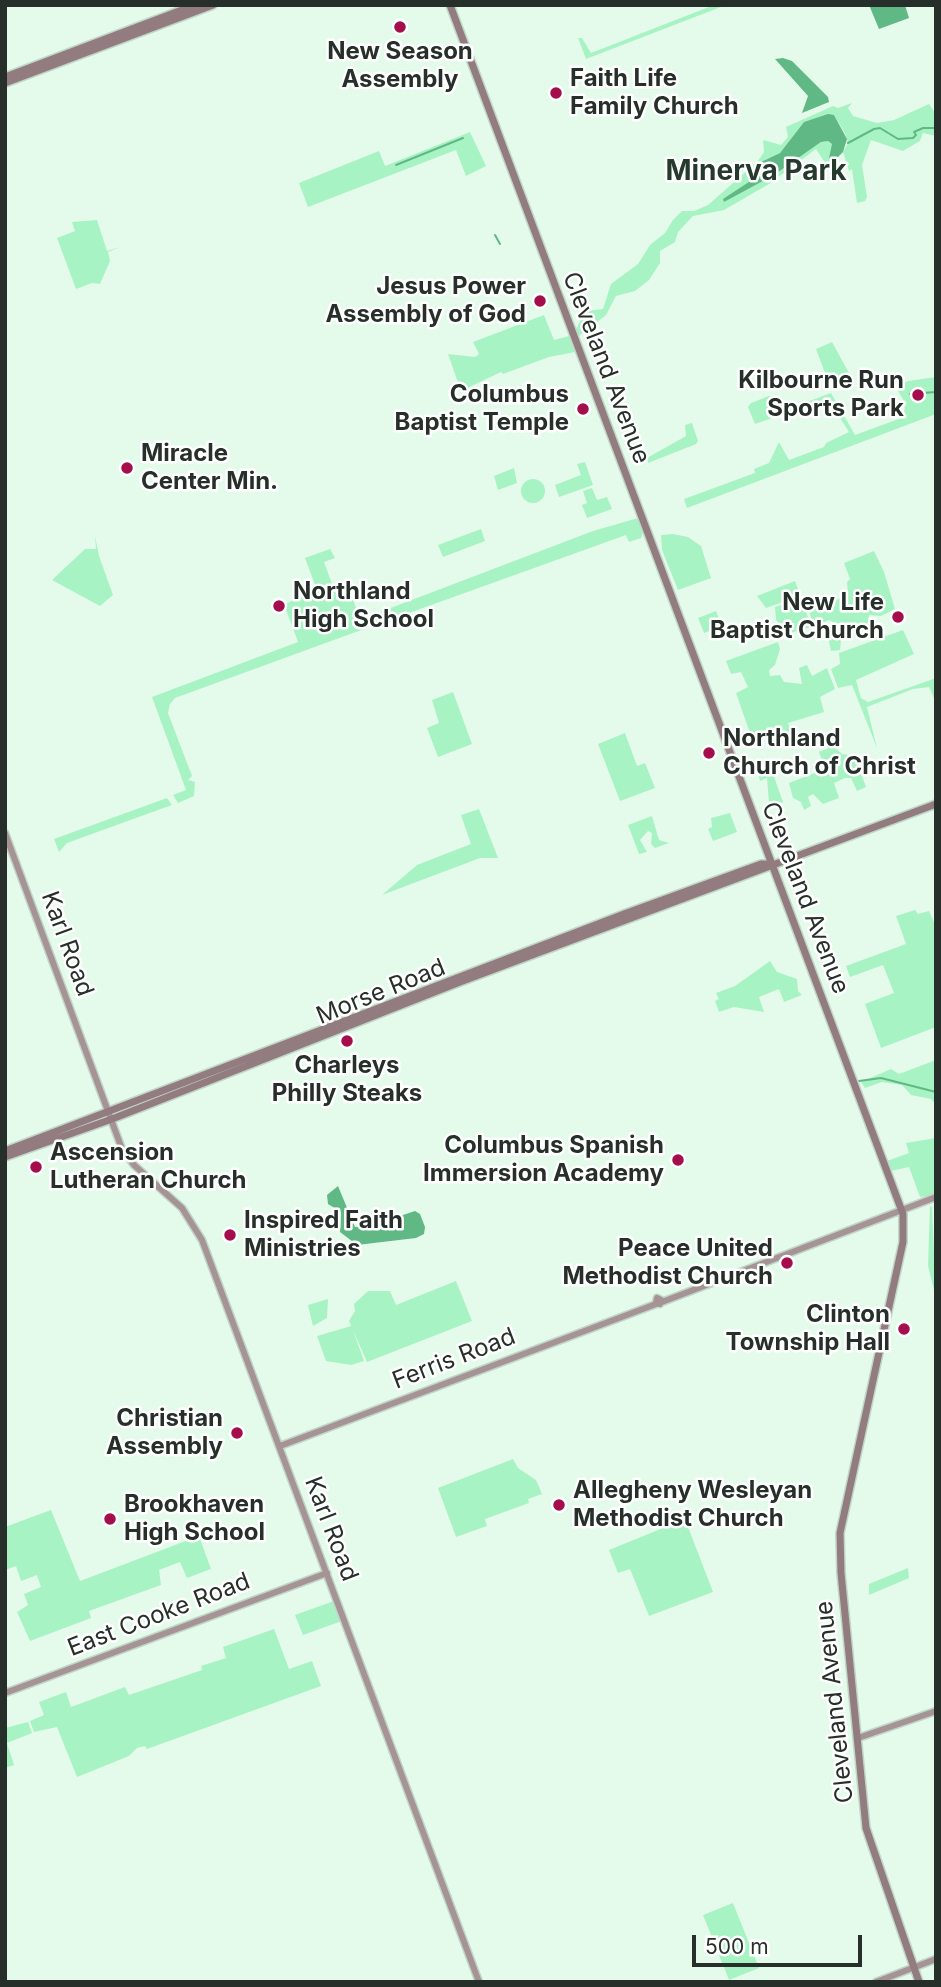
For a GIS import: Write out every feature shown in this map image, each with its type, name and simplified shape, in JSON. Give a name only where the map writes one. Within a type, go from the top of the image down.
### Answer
[{"type":"main road","points":[[165,20],[195,5]]},
{"type":"main road","points":[[48,64],[108,44],[201,5]]},
{"type":"main road","points":[[6,81],[96,43],[214,5]]},
{"type":"main road","name":"Cleveland Avenue","points":[[448,5],[901,1209],[904,1226],[902,1243],[841,1525],[849,1645],[866,1781],[866,1802]]},
{"type":"main road","name":"Morse Road","points":[[5,1157],[457,977],[936,804]]},
{"type":"main road","name":"Karl Road","points":[[5,833],[92,1068],[130,1161],[195,1224],[479,1982]]},
{"type":"main road","name":"Morse Road","points":[[5,1151],[111,1116],[664,905],[709,883],[761,864],[772,864]]},
{"type":"main road","points":[[436,991],[457,977]]},
{"type":"main road","points":[[28,1149],[48,1136]]},
{"type":"main road","name":"Ferris Road","points":[[280,1446],[936,1197]]},
{"type":"main road","name":"East Cooke Road","points":[[5,1693],[327,1573]]},
{"type":"main road","name":"Cleveland Avenue","points":[[844,1585],[858,1692],[861,1772],[869,1830],[883,1884],[919,1982]]},
{"type":"main road","points":[[849,1645],[854,1655]]},
{"type":"main road","points":[[853,1683],[858,1692]]},
{"type":"main road","points":[[860,1737],[936,1711]]},
{"type":"main road","points":[[861,1772],[866,1781]]},
{"type":"main road","points":[[876,1982],[936,1959]]},
{"type":"shaded area","points":[[714,5],[726,5],[586,59],[578,38],[582,38],[591,53]]},
{"type":"shaded area","points":[[869,5],[905,5],[909,18],[879,29]]},
{"type":"shaded area","points":[[775,59],[792,61],[828,97],[829,102],[802,113],[808,96]]},
{"type":"shaded area","points":[[852,103],[848,108],[853,116],[877,123],[894,120],[929,104],[936,114],[936,136],[923,133],[920,141],[903,151],[871,140],[862,165],[867,197],[865,201],[857,203],[852,169],[849,171],[843,152],[848,143],[834,115],[804,122],[780,153],[765,160],[752,180],[723,202],[774,175],[821,142],[828,141],[832,144],[832,163],[825,163],[816,149],[769,184],[724,210],[693,216],[678,232],[675,242],[660,251],[660,263],[649,280],[635,291],[616,296],[606,315],[579,336],[576,329],[586,311],[603,309],[611,284],[638,264],[650,245],[665,233],[682,211],[694,211],[708,205],[758,161],[764,152],[763,140],[781,145],[788,137],[786,127],[833,106],[838,108]]},
{"type":"shaded area","points":[[828,114],[834,115],[847,139],[843,152],[832,163],[829,158],[832,144],[828,141],[821,142],[774,175],[724,202],[723,199],[755,178],[761,162],[780,153],[804,122]]},
{"type":"shaded area","points":[[470,132],[486,166],[466,176],[456,150],[308,207],[299,183],[379,151],[385,166]]},
{"type":"shaded area","points":[[97,220],[107,251],[120,247],[108,252],[110,261],[100,284],[92,283],[76,289],[57,238],[75,231],[72,222]]},
{"type":"shaded area","points":[[544,315],[554,340],[569,336],[575,352],[549,357],[503,374],[501,372],[461,391],[448,354],[475,357],[479,354],[473,342]]},
{"type":"shaded area","points":[[832,342],[849,373],[828,381],[816,349]]},
{"type":"shaded area","points":[[936,377],[936,414],[687,508],[684,499],[755,473],[754,469],[769,463],[779,442],[789,460],[824,447],[826,443],[849,432],[828,399],[755,424],[748,407],[751,403],[769,396],[773,397],[779,410],[785,410],[831,393],[855,435],[904,417],[905,403],[896,387],[908,381]]},
{"type":"shaded area","points":[[692,423],[698,441],[696,444],[648,463],[647,458],[686,436],[685,425]]},
{"type":"shaded area","points":[[585,462],[593,485],[559,497],[555,485],[581,475],[577,464]]},
{"type":"shaded area","points":[[514,468],[517,483],[498,490],[494,476]]},
{"type":"shaded area","points":[[533,479],[541,483],[545,491],[541,499],[533,503],[525,499],[521,491],[525,483]]},
{"type":"shaded area","points":[[592,488],[597,500],[607,497],[612,509],[587,518],[582,505],[587,503],[583,491]]},
{"type":"shaded area","points":[[638,518],[643,532],[641,538],[629,542],[626,535],[370,627],[367,617],[593,531]]},
{"type":"shaded area","points":[[481,529],[485,541],[443,557],[438,545]]},
{"type":"shaded area","points":[[661,535],[688,537],[701,546],[711,578],[678,590],[662,550]]},
{"type":"shaded area","points":[[95,536],[113,595],[100,606],[52,580],[85,549],[96,549]]},
{"type":"shaded area","points":[[330,549],[335,558],[324,562],[332,584],[317,590],[305,558]]},
{"type":"shaded area","points":[[874,551],[884,572],[895,609],[881,616],[869,615],[867,627],[853,627],[841,639],[840,650],[831,651],[829,641],[835,623],[829,620],[814,626],[809,611],[848,595],[847,582],[850,579],[844,563]]},
{"type":"shaded area","points":[[346,581],[364,629],[175,698],[170,704],[168,713],[192,776],[188,780],[195,782],[194,796],[178,803],[173,795],[186,790],[152,697],[298,642],[284,604]]},
{"type":"shaded area","points":[[795,581],[800,594],[797,597],[766,608],[757,596]]},
{"type":"shaded area","points":[[802,598],[811,627],[787,634],[776,620],[775,607]]},
{"type":"shaded area","points":[[716,611],[722,626],[704,633],[698,618]]},
{"type":"shaded area","points":[[903,630],[914,654],[856,680],[861,698],[868,702],[936,678],[936,703],[929,687],[913,689],[867,707],[877,748],[852,685],[838,688],[831,669],[840,664],[839,653]]},
{"type":"shaded area","points":[[778,642],[780,649],[775,665],[769,670],[770,676],[780,675],[784,682],[802,684],[799,668],[807,665],[812,676],[827,668],[835,689],[820,697],[824,712],[788,723],[794,739],[783,745],[776,729],[752,739],[736,693],[748,687],[741,672],[731,674],[726,661]]},
{"type":"shaded area","points":[[453,692],[472,744],[438,757],[427,728],[439,723],[432,700]]},
{"type":"shaded area","points":[[625,733],[637,766],[645,763],[655,788],[620,801],[598,744]]},
{"type":"shaded area","points":[[833,746],[842,754],[855,756],[866,787],[857,791],[851,778],[845,778],[834,783],[839,798],[823,804],[813,794],[808,797],[811,806],[804,810],[801,802],[793,798],[789,783],[825,769],[819,752]]},
{"type":"shaded area","points":[[762,765],[768,765],[772,771],[783,802],[772,808],[769,803],[767,778],[760,781],[758,773]]},
{"type":"shaded area","points":[[167,798],[172,805],[67,843],[59,852],[54,839]]},
{"type":"shaded area","points":[[479,809],[498,858],[480,858],[382,895],[417,865],[471,844],[461,815]]},
{"type":"shaded area","points":[[730,813],[737,832],[713,841],[708,829],[712,827],[711,818]]},
{"type":"shaded area","points":[[652,816],[659,840],[669,843],[655,848],[651,844],[652,833],[648,831],[640,840],[647,852],[639,854],[628,825]]},
{"type":"shaded area","points":[[915,910],[918,914],[929,911],[936,927],[936,1027],[881,1048],[865,1004],[894,993],[883,965],[850,977],[846,966],[906,944],[896,916]]},
{"type":"shaded area","points":[[770,961],[777,972],[797,979],[798,991],[802,995],[784,1002],[779,989],[759,997],[764,1012],[734,1007],[719,1012],[715,1001],[719,999],[716,993],[735,986]]},
{"type":"shaded area","points":[[936,1060],[936,1105],[931,1099],[911,1095],[902,1085],[882,1082],[865,1088],[861,1082],[891,1069],[899,1074]]},
{"type":"shaded area","points":[[936,1138],[936,1195],[920,1197],[909,1167],[891,1171],[887,1161],[909,1153],[906,1143]]},
{"type":"shaded area","points":[[338,1186],[355,1227],[373,1225],[415,1211],[420,1214],[425,1227],[424,1234],[416,1238],[357,1245],[340,1232],[341,1212],[328,1204],[327,1195]]},
{"type":"shaded area","points":[[930,1206],[932,1207],[936,1298],[928,1266]]},
{"type":"shaded area","points":[[456,1281],[472,1321],[367,1362],[353,1330],[364,1361],[351,1365],[326,1361],[317,1336],[351,1326],[349,1321],[355,1311],[354,1304],[368,1291],[390,1291],[396,1305]]},
{"type":"shaded area","points":[[328,1299],[327,1318],[313,1326],[308,1305]]},
{"type":"shaded area","points":[[513,1459],[518,1468],[536,1480],[542,1494],[528,1499],[529,1503],[485,1519],[487,1526],[456,1537],[438,1488]]},
{"type":"shaded area","points":[[51,1510],[80,1581],[199,1536],[211,1569],[187,1578],[180,1562],[159,1570],[161,1585],[89,1611],[91,1618],[30,1641],[17,1612],[28,1605],[24,1594],[41,1587],[37,1575],[21,1581],[16,1566],[5,1570],[5,1527]]},
{"type":"shaded area","points":[[685,1519],[713,1592],[649,1616],[630,1569],[618,1573],[609,1550]]},
{"type":"shaded area","points":[[908,1568],[909,1578],[869,1595],[869,1584]]},
{"type":"shaded area","points":[[334,1601],[342,1621],[303,1635],[295,1615]]},
{"type":"shaded area","points":[[274,1629],[289,1669],[312,1661],[321,1686],[147,1749],[145,1746],[137,1748],[129,1756],[77,1777],[57,1727],[34,1732],[30,1721],[44,1715],[39,1702],[66,1692],[71,1707],[125,1687],[129,1695],[202,1670],[201,1666],[226,1658],[223,1647]]},
{"type":"shaded area","points":[[28,1722],[32,1733],[7,1743],[14,1765],[5,1768],[5,1728]]},
{"type":"shaded area","points":[[733,1903],[759,1968],[729,1980],[703,1915]]},
{"type":"waterway","points":[[848,143],[874,129],[880,128],[898,139],[913,138],[916,135],[914,132],[923,128],[936,128]]},
{"type":"waterway","points":[[396,165],[463,138]]},
{"type":"waterway","points":[[495,235],[500,244]]},
{"type":"waterway","points":[[910,394],[936,392]]},
{"type":"waterway","points":[[859,1081],[881,1078],[936,1092]]},
{"type":"place","name":"New Season Assembly","points":[[400,27]]},
{"type":"place","name":"Faith Life Family Church","points":[[556,93]]},
{"type":"place","name":"Jesus Power Assembly of God","points":[[540,301]]},
{"type":"place","name":"Kilbourne Run Sports Park","points":[[918,395]]},
{"type":"place","name":"Columbus Baptist Temple","points":[[583,409]]},
{"type":"place","name":"Miracle Center Min.","points":[[127,468]]},
{"type":"place","name":"Northland High School","points":[[279,606]]},
{"type":"place","name":"New Life Baptist Church","points":[[898,617]]},
{"type":"place","name":"Northland Church of Christ","points":[[709,753]]},
{"type":"place","name":"Charleys Philly Steaks","points":[[347,1041]]},
{"type":"place","name":"Columbus Spanish Immersion Academy","points":[[678,1160]]},
{"type":"place","name":"Ascension Lutheran Church","points":[[36,1167]]},
{"type":"place","name":"Inspired Faith Ministries","points":[[230,1235]]},
{"type":"place","name":"Peace United Methodist Church","points":[[787,1263]]},
{"type":"place","name":"Clinton Township Hall","points":[[904,1329]]},
{"type":"place","name":"Christian Assembly","points":[[237,1433]]},
{"type":"place","name":"Allegheny Wesleyan Methodist Church","points":[[559,1505]]},
{"type":"place","name":"Brookhaven High School","points":[[110,1519]]},
{"type":"district","name":"Minerva Park","points":[[756,172]]}]
